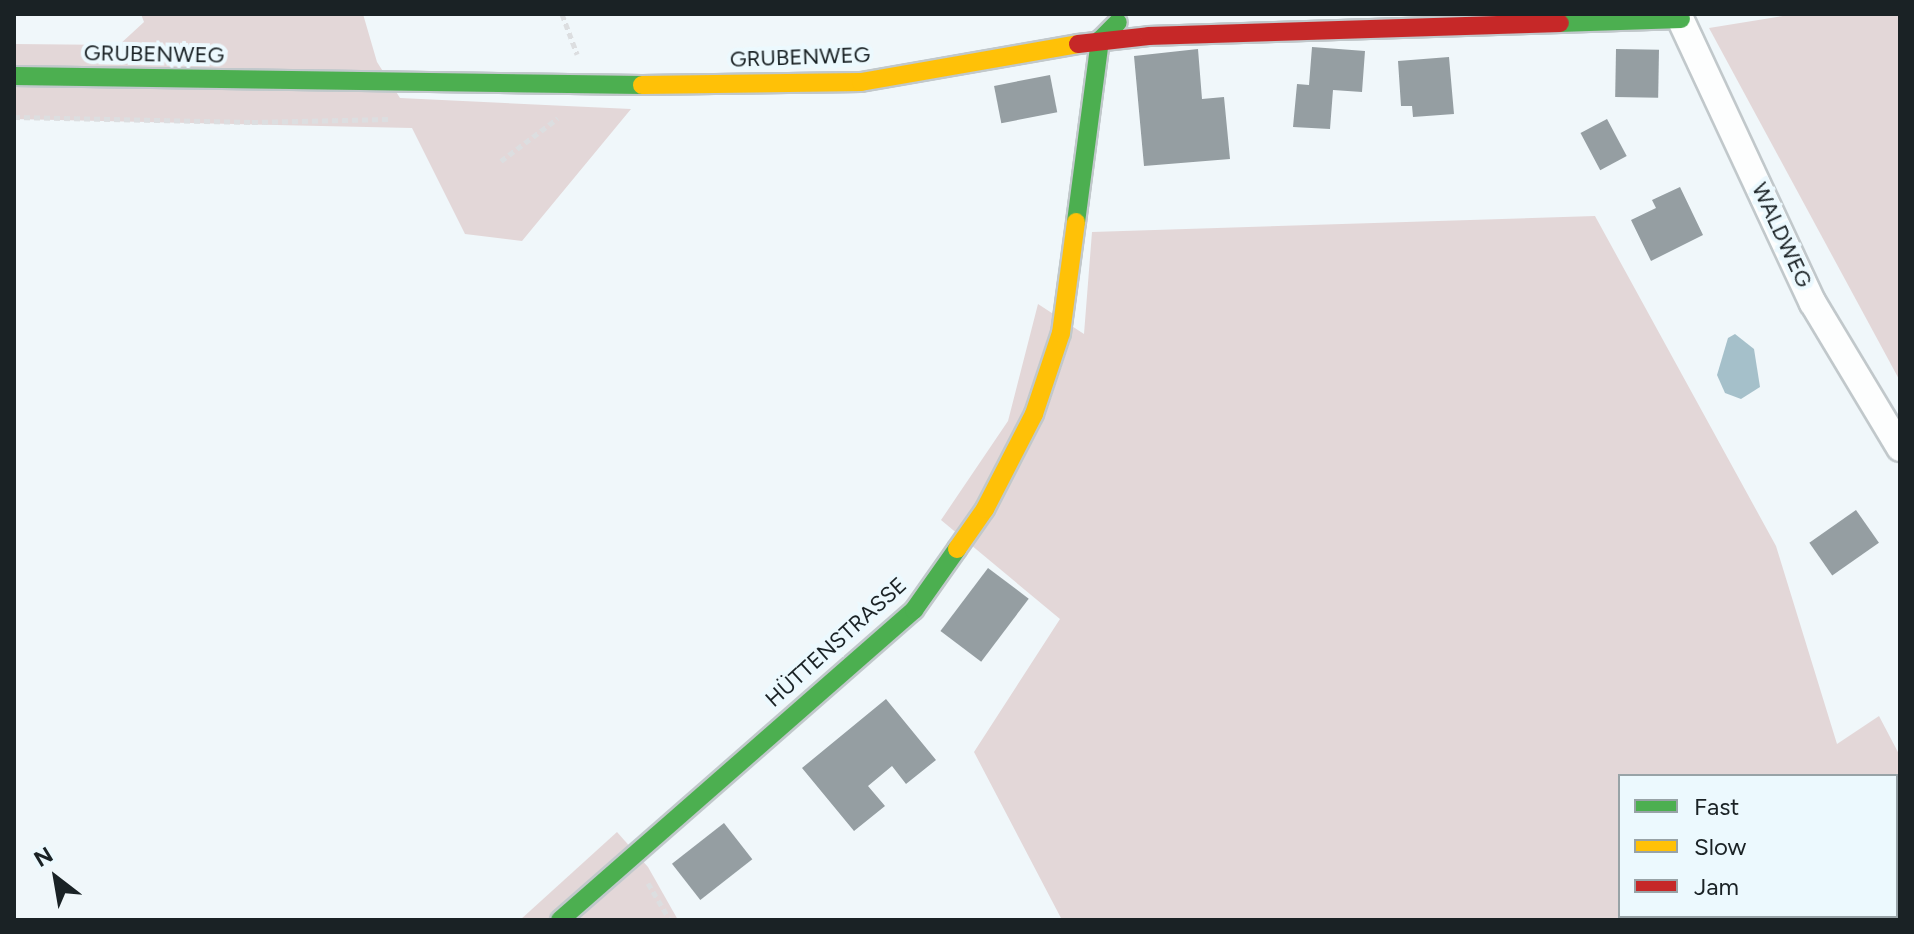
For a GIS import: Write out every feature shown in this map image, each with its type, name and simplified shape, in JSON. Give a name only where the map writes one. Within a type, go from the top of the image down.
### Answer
[{"type":"street","points":[[1100,40],[1126,14]]},
{"type":"street","name":"GRUBENWEG","points":[[14,76],[585,86],[861,82],[1100,40],[1679,16]]},
{"type":"street","name":"WALDWEG","points":[[1679,16],[1813,303],[1900,448]]},
{"type":"street","name":"HÜTTENSTRASSE","points":[[560,920],[914,610],[985,509],[1034,414],[1061,333],[1100,40]]},
{"type":"path","points":[[562,14],[573,39],[585,86]]},
{"type":"path","points":[[501,161],[564,114],[548,115]]},
{"type":"path","points":[[14,117],[252,122],[392,119]]},
{"type":"shaded area","points":[[141,14],[363,14],[377,62],[400,98],[631,109],[522,241],[465,234],[412,128],[14,119],[14,44],[119,45],[144,22]]},
{"type":"shaded area","points":[[1795,14],[1900,14],[1900,381],[1709,28]]},
{"type":"shaded area","points":[[1595,216],[1776,546],[1837,744],[1879,716],[1900,756],[1900,920],[1062,920],[974,752],[1060,619],[941,520],[1008,421],[1038,304],[1084,334],[1092,232]]},
{"type":"shaded area","points":[[617,832],[648,867],[678,920],[520,920]]},
{"type":"water","points":[[1735,334],[1754,349],[1760,387],[1741,399],[1725,393],[1717,375],[1728,338]]},
{"type":"building","points":[[1312,47],[1365,51],[1362,92],[1333,90],[1330,129],[1293,127],[1297,84],[1309,85]]},
{"type":"building","points":[[1198,49],[1202,99],[1224,97],[1230,159],[1144,166],[1134,56]]},
{"type":"building","points":[[1616,49],[1659,50],[1658,98],[1615,97]]},
{"type":"building","points":[[1449,57],[1454,114],[1413,117],[1412,106],[1401,106],[1398,61]]},
{"type":"building","points":[[1050,75],[1057,112],[1001,123],[994,86]]},
{"type":"building","points":[[1607,119],[1627,156],[1600,170],[1581,133]]},
{"type":"building","points":[[1680,187],[1703,235],[1651,261],[1631,220],[1656,208],[1652,200]]},
{"type":"building","points":[[1856,510],[1879,543],[1832,575],[1809,543]]},
{"type":"building","points":[[988,568],[1029,599],[981,662],[940,631]]},
{"type":"building","points":[[886,699],[936,760],[906,784],[892,766],[868,786],[885,806],[854,831],[802,768]]},
{"type":"building","points":[[724,823],[752,859],[700,900],[672,864]]},
{"type":"traffic: fast","points":[[1560,23],[1681,19]]},
{"type":"traffic: fast","points":[[1076,222],[1100,40],[1118,22]]},
{"type":"traffic: fast","points":[[14,76],[642,85]]},
{"type":"traffic: fast","points":[[560,920],[914,610],[957,549]]},
{"type":"traffic: slow","points":[[642,85],[861,82],[1078,44]]},
{"type":"traffic: slow","points":[[957,549],[985,509],[1034,414],[1061,333],[1076,222]]},
{"type":"traffic: jam","points":[[1078,44],[1149,36],[1560,23]]}]
